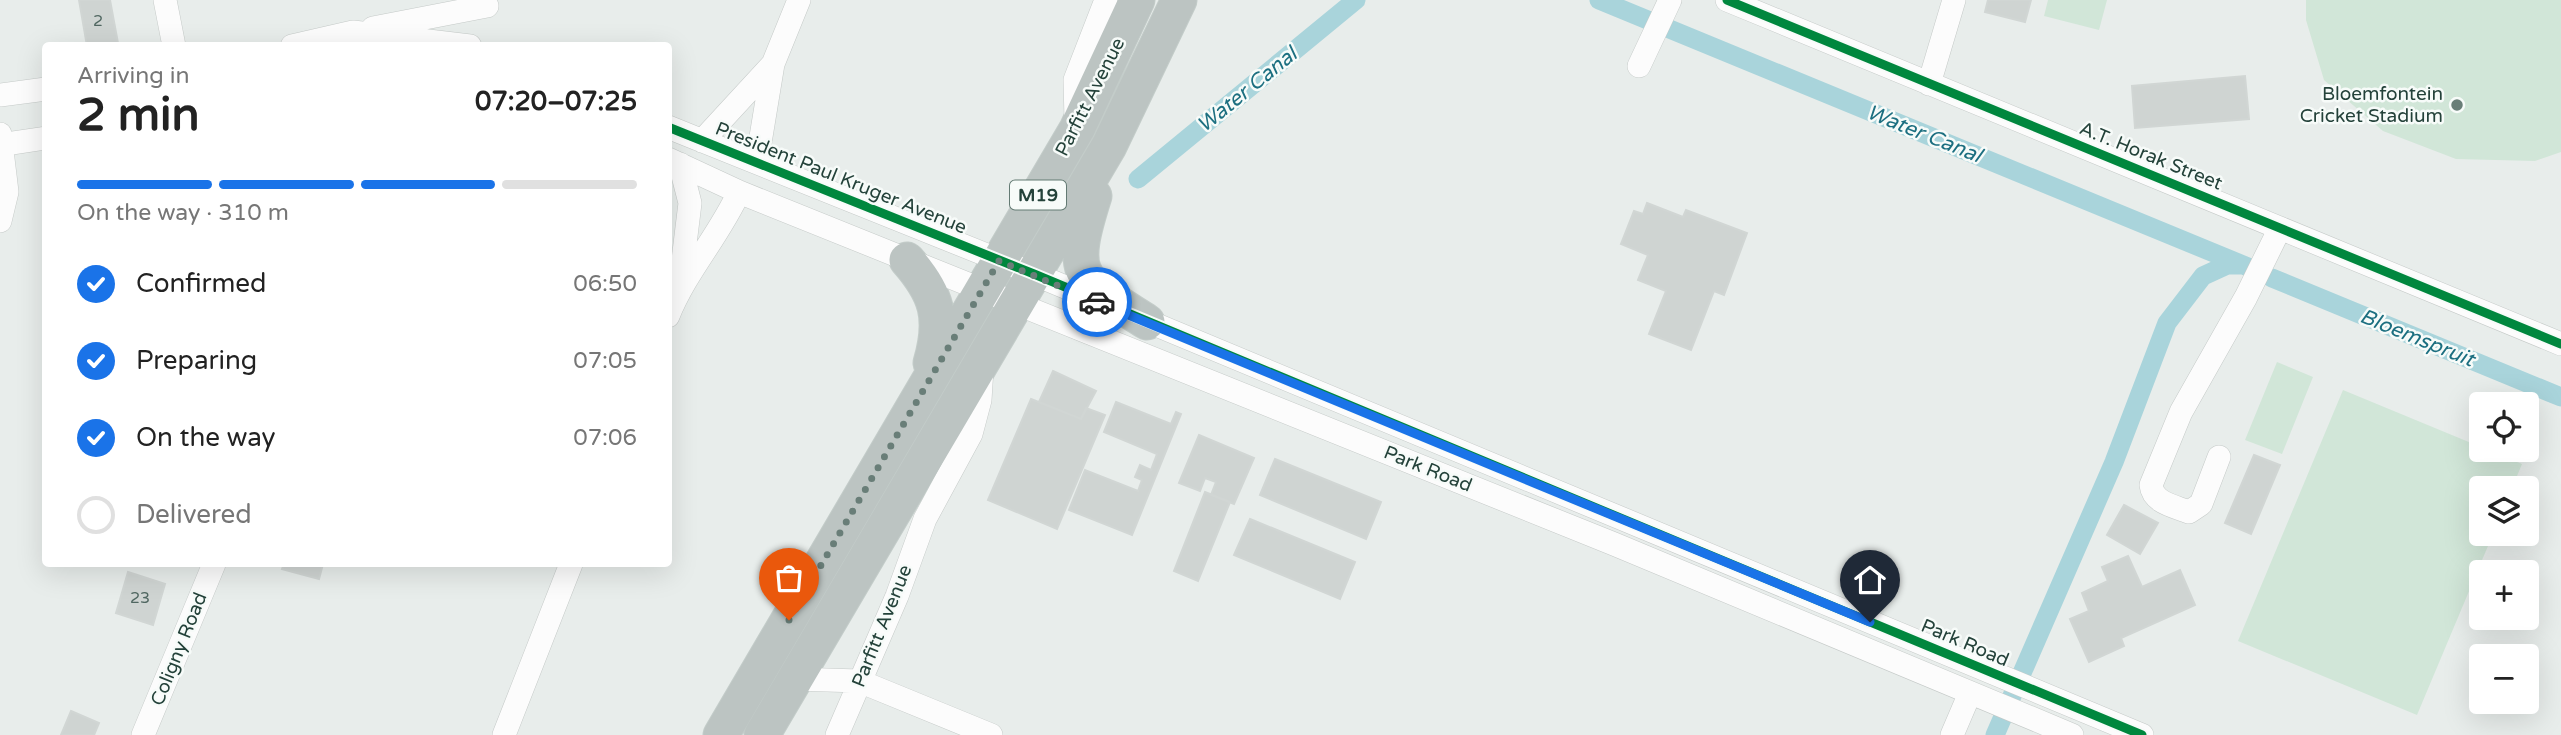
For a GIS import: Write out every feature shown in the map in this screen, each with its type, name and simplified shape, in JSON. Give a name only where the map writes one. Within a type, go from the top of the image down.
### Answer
[{"type":"highway","name":"Parfitt Avenue","points":[[764,734],[1109,146],[1179,0]]},
{"type":"highway","name":"Parfitt Avenue","points":[[721,735],[1077,129],[1130,1]]},
{"type":"highway","points":[[1109,146],[1081,237],[1080,263],[1085,278],[1097,290],[1147,322]]},
{"type":"highway","points":[[907,260],[925,281],[936,306],[937,342],[924,390]]},
{"type":"street","points":[[165,0],[173,42]]},
{"type":"street","points":[[757,161],[773,64],[799,0]]},
{"type":"street","points":[[1641,63],[1670,0]]},
{"type":"street","name":"A.T. Horak Street","points":[[1727,0],[2561,344]]},
{"type":"street","points":[[1929,84],[1954,0]]},
{"type":"street","points":[[1077,129],[1075,80],[1082,57],[1130,1]]},
{"type":"street","points":[[309,42],[488,3]]},
{"type":"street","points":[[473,42],[488,3]]},
{"type":"street","points":[[353,32],[438,42]]},
{"type":"street","points":[[702,141],[773,64]]},
{"type":"street","points":[[0,95],[42,90]]},
{"type":"street","name":"President Paul Kruger Avenue","points":[[672,129],[757,161],[991,276],[1025,288]]},
{"type":"street","points":[[0,221],[7,192],[1,141],[42,138]]},
{"type":"street","points":[[674,162],[690,204],[680,288]]},
{"type":"street","name":"President Paul Kruger Avenue","points":[[674,162],[738,192],[907,260],[991,276]]},
{"type":"street","points":[[672,307],[680,288],[724,220],[738,192]]},
{"type":"street","points":[[2218,457],[2201,504],[2196,510],[2189,512],[2157,499],[2152,494],[2151,485],[2182,412],[2246,297],[2280,228]]},
{"type":"street","name":"Park Road","points":[[991,276],[1147,322],[1992,672],[2036,691],[2101,727],[2142,735]]},
{"type":"street","name":"Park Road","points":[[1025,288],[1614,544],[2071,735]]},
{"type":"street","name":"Parfitt Avenue","points":[[837,735],[897,596],[925,519],[971,435],[980,400],[982,362]]},
{"type":"street","name":"Coligny Road","points":[[143,735],[213,567]]},
{"type":"street","points":[[504,735],[570,567]]},
{"type":"street","points":[[795,679],[859,681],[991,735]]},
{"type":"street","points":[[1952,735],[1976,695]]},
{"type":"green space","points":[[2048,0],[2107,0],[2099,30],[2044,16]]},
{"type":"green space","name":"Bloemfontein Cricket Stadium","points":[[2306,0],[2561,0],[2561,152],[2535,161],[2456,159],[2383,131],[2324,80],[2306,20]]},
{"type":"green space","points":[[2277,362],[2313,377],[2282,454],[2245,440]]},
{"type":"green space","points":[[2343,390],[2469,442],[2469,462],[2522,464],[2517,476],[2469,476],[2469,546],[2488,546],[2482,560],[2469,560],[2469,591],[2417,715],[2238,641]]},
{"type":"building","points":[[79,0],[110,0],[118,42],[86,42]]},
{"type":"building","points":[[1988,0],[2031,0],[2025,22],[1985,12]]},
{"type":"building","points":[[2245,76],[2249,119],[2135,128],[2132,86]]},
{"type":"building","points":[[1647,203],[1683,217],[1686,210],[1747,233],[1724,295],[1714,291],[1691,350],[1649,334],[1666,291],[1638,280],[1648,255],[1621,244],[1634,211],[1643,214]]},
{"type":"building","points":[[1053,371],[1096,391],[1081,419],[1039,402]]},
{"type":"building","points":[[1031,399],[1081,419],[1086,408],[1105,415],[1057,529],[988,500]]},
{"type":"building","points":[[1116,402],[1171,424],[1176,412],[1181,414],[1132,535],[1069,510],[1085,470],[1138,491],[1142,480],[1135,477],[1140,465],[1151,470],[1157,454],[1104,432]]},
{"type":"building","points":[[1199,435],[1254,458],[1234,504],[1211,495],[1216,482],[1205,478],[1200,491],[1179,483]]},
{"type":"building","points":[[2254,455],[2280,465],[2251,534],[2225,523]]},
{"type":"building","points":[[1275,459],[1381,502],[1366,539],[1260,495]]},
{"type":"building","points":[[1205,492],[1230,502],[1198,581],[1174,571]]},
{"type":"building","points":[[2124,505],[2158,523],[2140,554],[2107,535]]},
{"type":"building","points":[[1250,519],[1355,562],[1340,599],[1234,555]]},
{"type":"building","points":[[2128,556],[2142,587],[2180,570],[2195,605],[2121,638],[2124,646],[2089,662],[2070,619],[2089,611],[2082,593],[2108,581],[2102,567]]},
{"type":"building","points":[[283,567],[322,567],[319,579],[282,569]]},
{"type":"building","points":[[128,572],[165,584],[153,625],[116,613]]},
{"type":"building","points":[[71,711],[99,723],[94,735],[61,735]]},
{"type":"waterway","name":"Water Canal","points":[[1138,179],[1356,0]]},
{"type":"waterway","name":"Water Canal","points":[[1599,0],[2248,267]]},
{"type":"waterway","points":[[1995,735],[2114,462],[2167,323],[2203,276],[2227,265],[2242,265]]},
{"type":"waterway","name":"Bloemspruit","points":[[2272,278],[2561,397]]},
{"type":"cycle path","points":[[1727,0],[2561,344]]},
{"type":"cycle path","points":[[672,129],[1034,274],[2142,735]]},
{"type":"way so far","points":[[789,620],[999,261],[1097,302]]},
{"type":"place","name":"Bloemfontein Cricket Stadium","points":[[2457,105]]},
{"type":"route","points":[[1097,302],[1870,622]]}]
